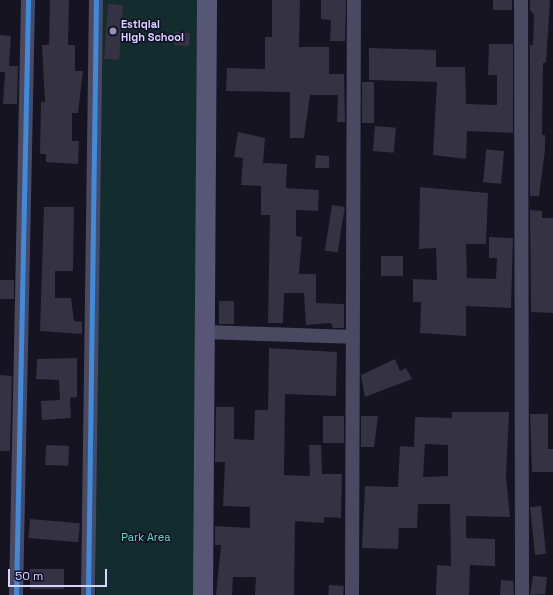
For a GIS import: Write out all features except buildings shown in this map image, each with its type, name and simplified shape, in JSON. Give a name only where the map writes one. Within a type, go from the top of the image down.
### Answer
[{"type":"street","points":[[16,595],[28,0]]},
{"type":"street","points":[[88,595],[96,0]]},
{"type":"street","points":[[203,595],[207,0]]},
{"type":"street","points":[[352,595],[354,0]]},
{"type":"street","points":[[521,0],[522,595]]},
{"type":"street","points":[[205,332],[352,337]]},
{"type":"green space","name":"Park Area","points":[[96,0],[207,0],[207,595],[96,595]]},
{"type":"cycle path","points":[[16,595],[28,0]]},
{"type":"cycle path","points":[[88,595],[96,0]]},
{"type":"place","name":"Estiqlal High School","points":[[113,31]]}]
